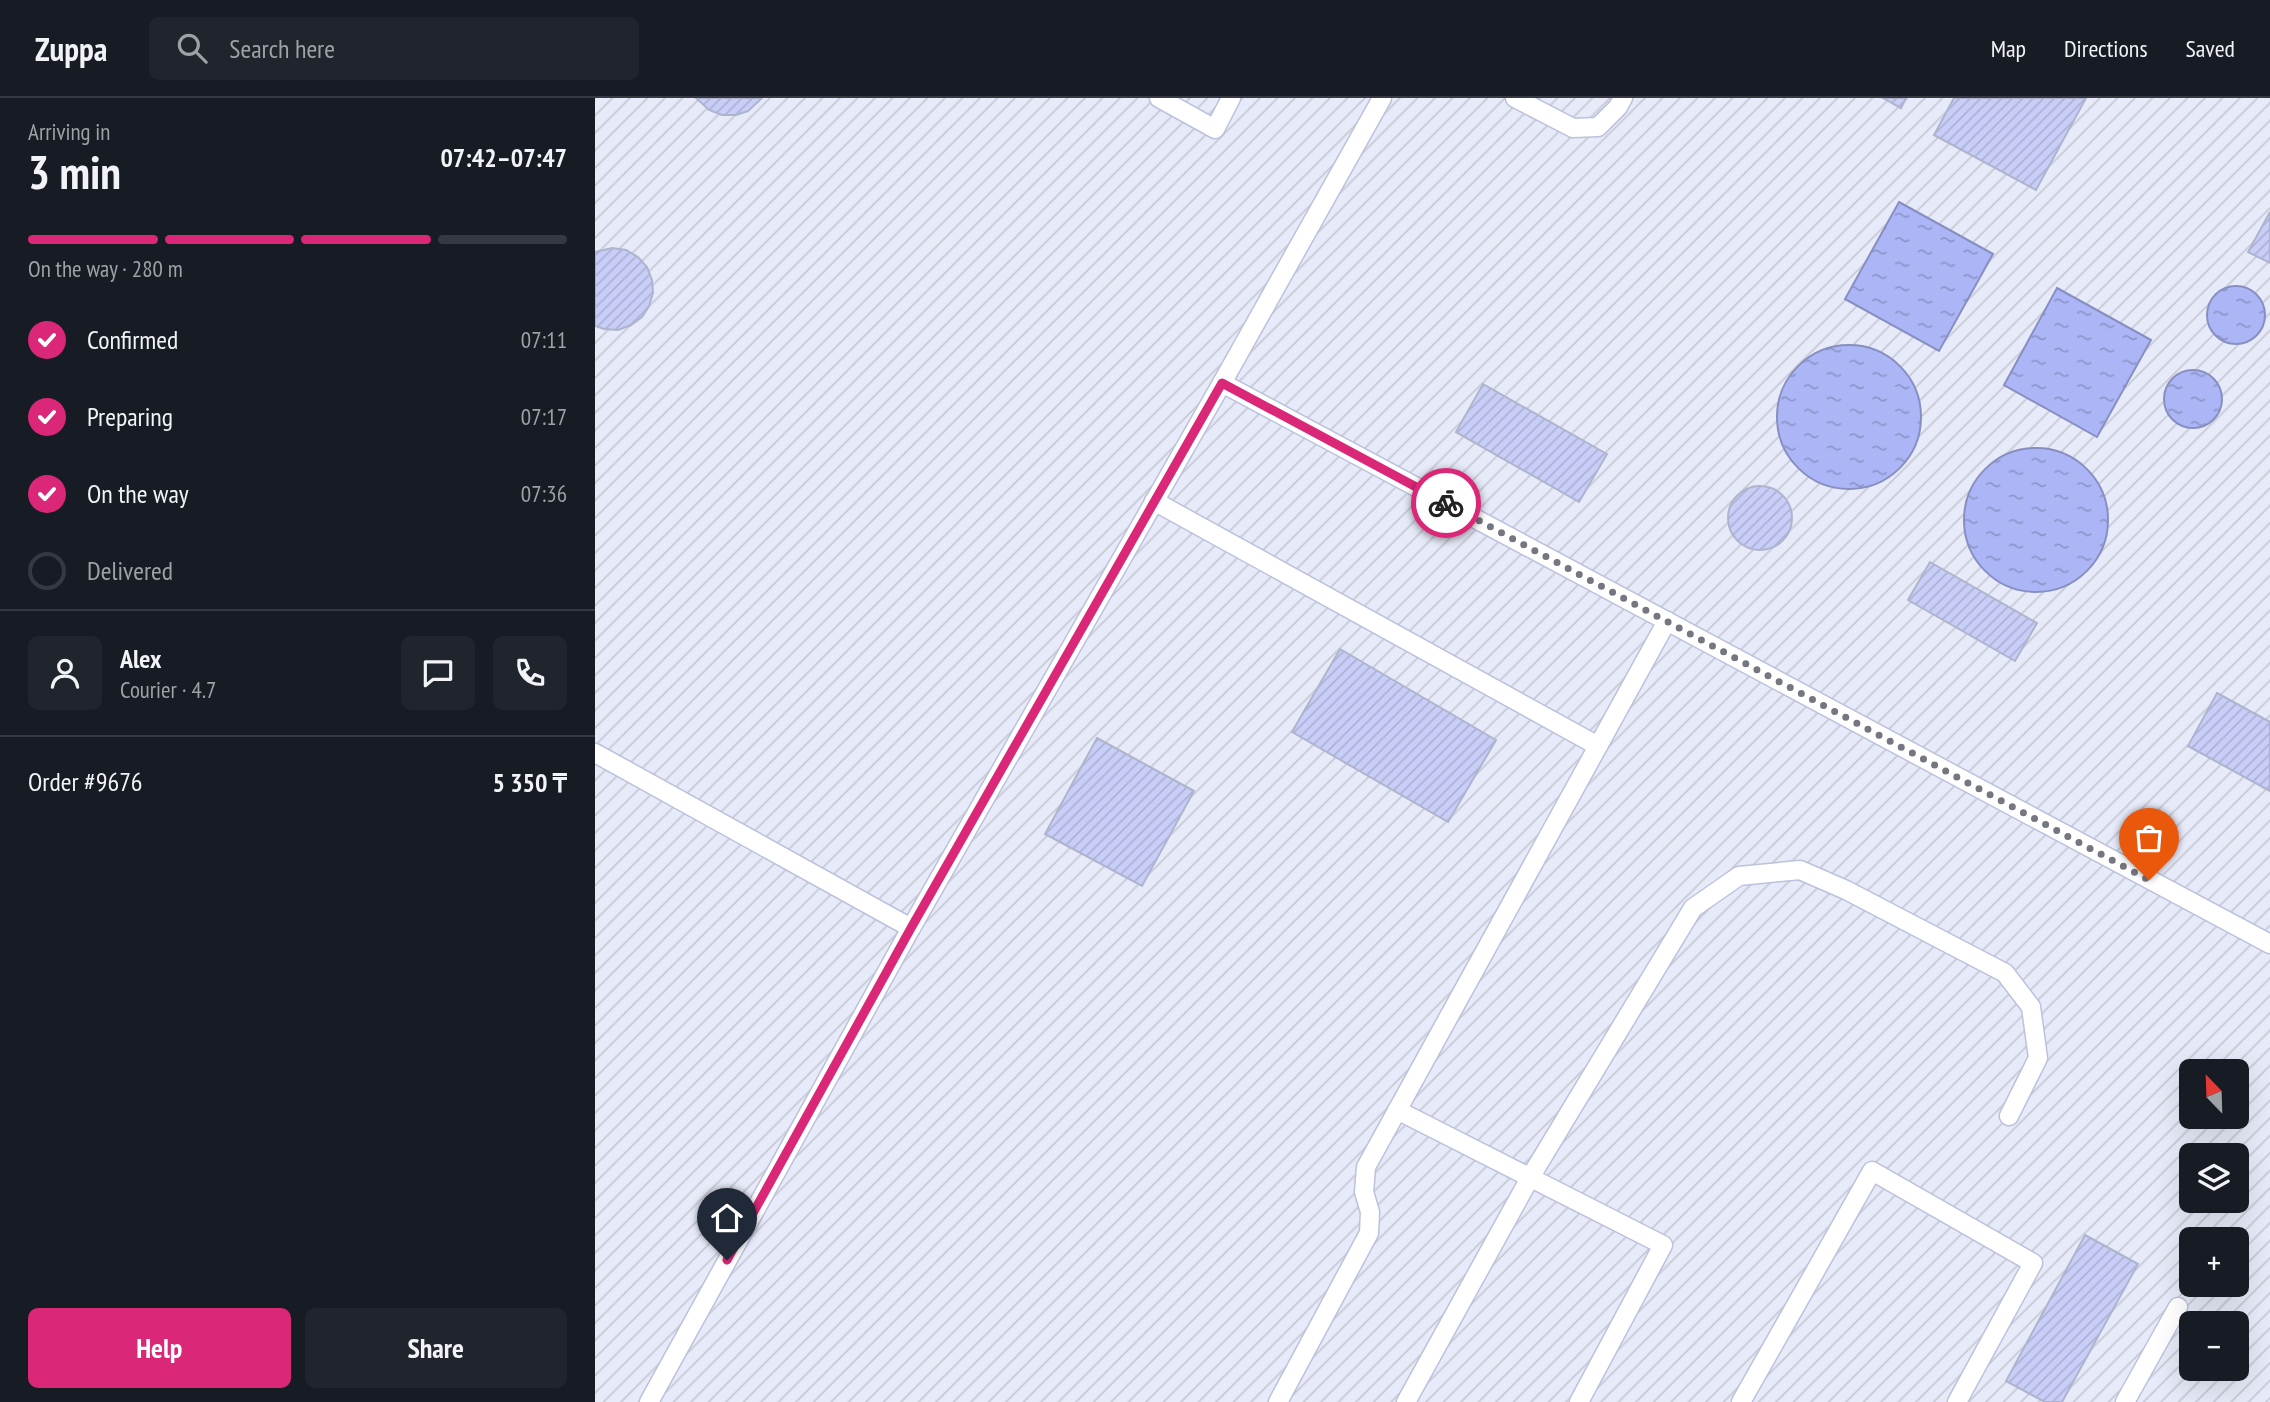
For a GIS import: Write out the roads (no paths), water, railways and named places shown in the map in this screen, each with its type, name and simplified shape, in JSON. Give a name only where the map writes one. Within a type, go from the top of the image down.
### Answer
[{"type":"lane","points":[[1160,98],[1215,129],[1231,98]]},
{"type":"lane","points":[[649,1402],[911,928],[1382,98]]},
{"type":"lane","points":[[1515,98],[1573,128],[1598,127],[1623,98]]},
{"type":"lane","points":[[1222,383],[2270,944]]},
{"type":"lane","points":[[1154,501],[1598,746]]},
{"type":"lane","points":[[1278,1402],[1369,1233],[1370,1212],[1364,1192],[1366,1167],[1667,621]]},
{"type":"lane","points":[[595,753],[911,928]]},
{"type":"lane","points":[[1406,1402],[1531,1176],[1693,908],[1739,876],[1800,870],[1846,890],[2005,973],[2031,1007],[2038,1058],[2009,1116]]},
{"type":"lane","points":[[1397,1110],[1663,1245],[1579,1402]]},
{"type":"lane","points":[[1741,1402],[1872,1171],[2033,1262],[1957,1402]]},
{"type":"lane","points":[[2125,1402],[2178,1307]]},
{"type":"water","points":[[1899,202],[1993,254],[1939,351],[1845,299]]},
{"type":"water","points":[[2230,286],[2242,286],[2257,294],[2265,309],[2265,321],[2257,336],[2242,344],[2230,344],[2215,336],[2207,321],[2207,309],[2215,294]]},
{"type":"water","points":[[2057,288],[2151,340],[2097,437],[2004,385]]},
{"type":"water","points":[[1849,345],[1876,351],[1900,366],[1915,390],[1921,417],[1915,444],[1900,468],[1876,483],[1849,489],[1822,483],[1798,468],[1783,444],[1777,417],[1783,390],[1798,366],[1822,351]]},
{"type":"water","points":[[2187,370],[2199,370],[2214,378],[2222,393],[2222,405],[2214,420],[2199,428],[2187,428],[2172,420],[2164,405],[2164,393],[2172,378]]},
{"type":"water","points":[[2036,448],[2063,454],[2087,469],[2102,493],[2108,520],[2102,547],[2087,571],[2063,586],[2036,592],[2009,586],[1985,571],[1970,547],[1964,520],[1970,493],[1985,469],[2009,454]]}]
